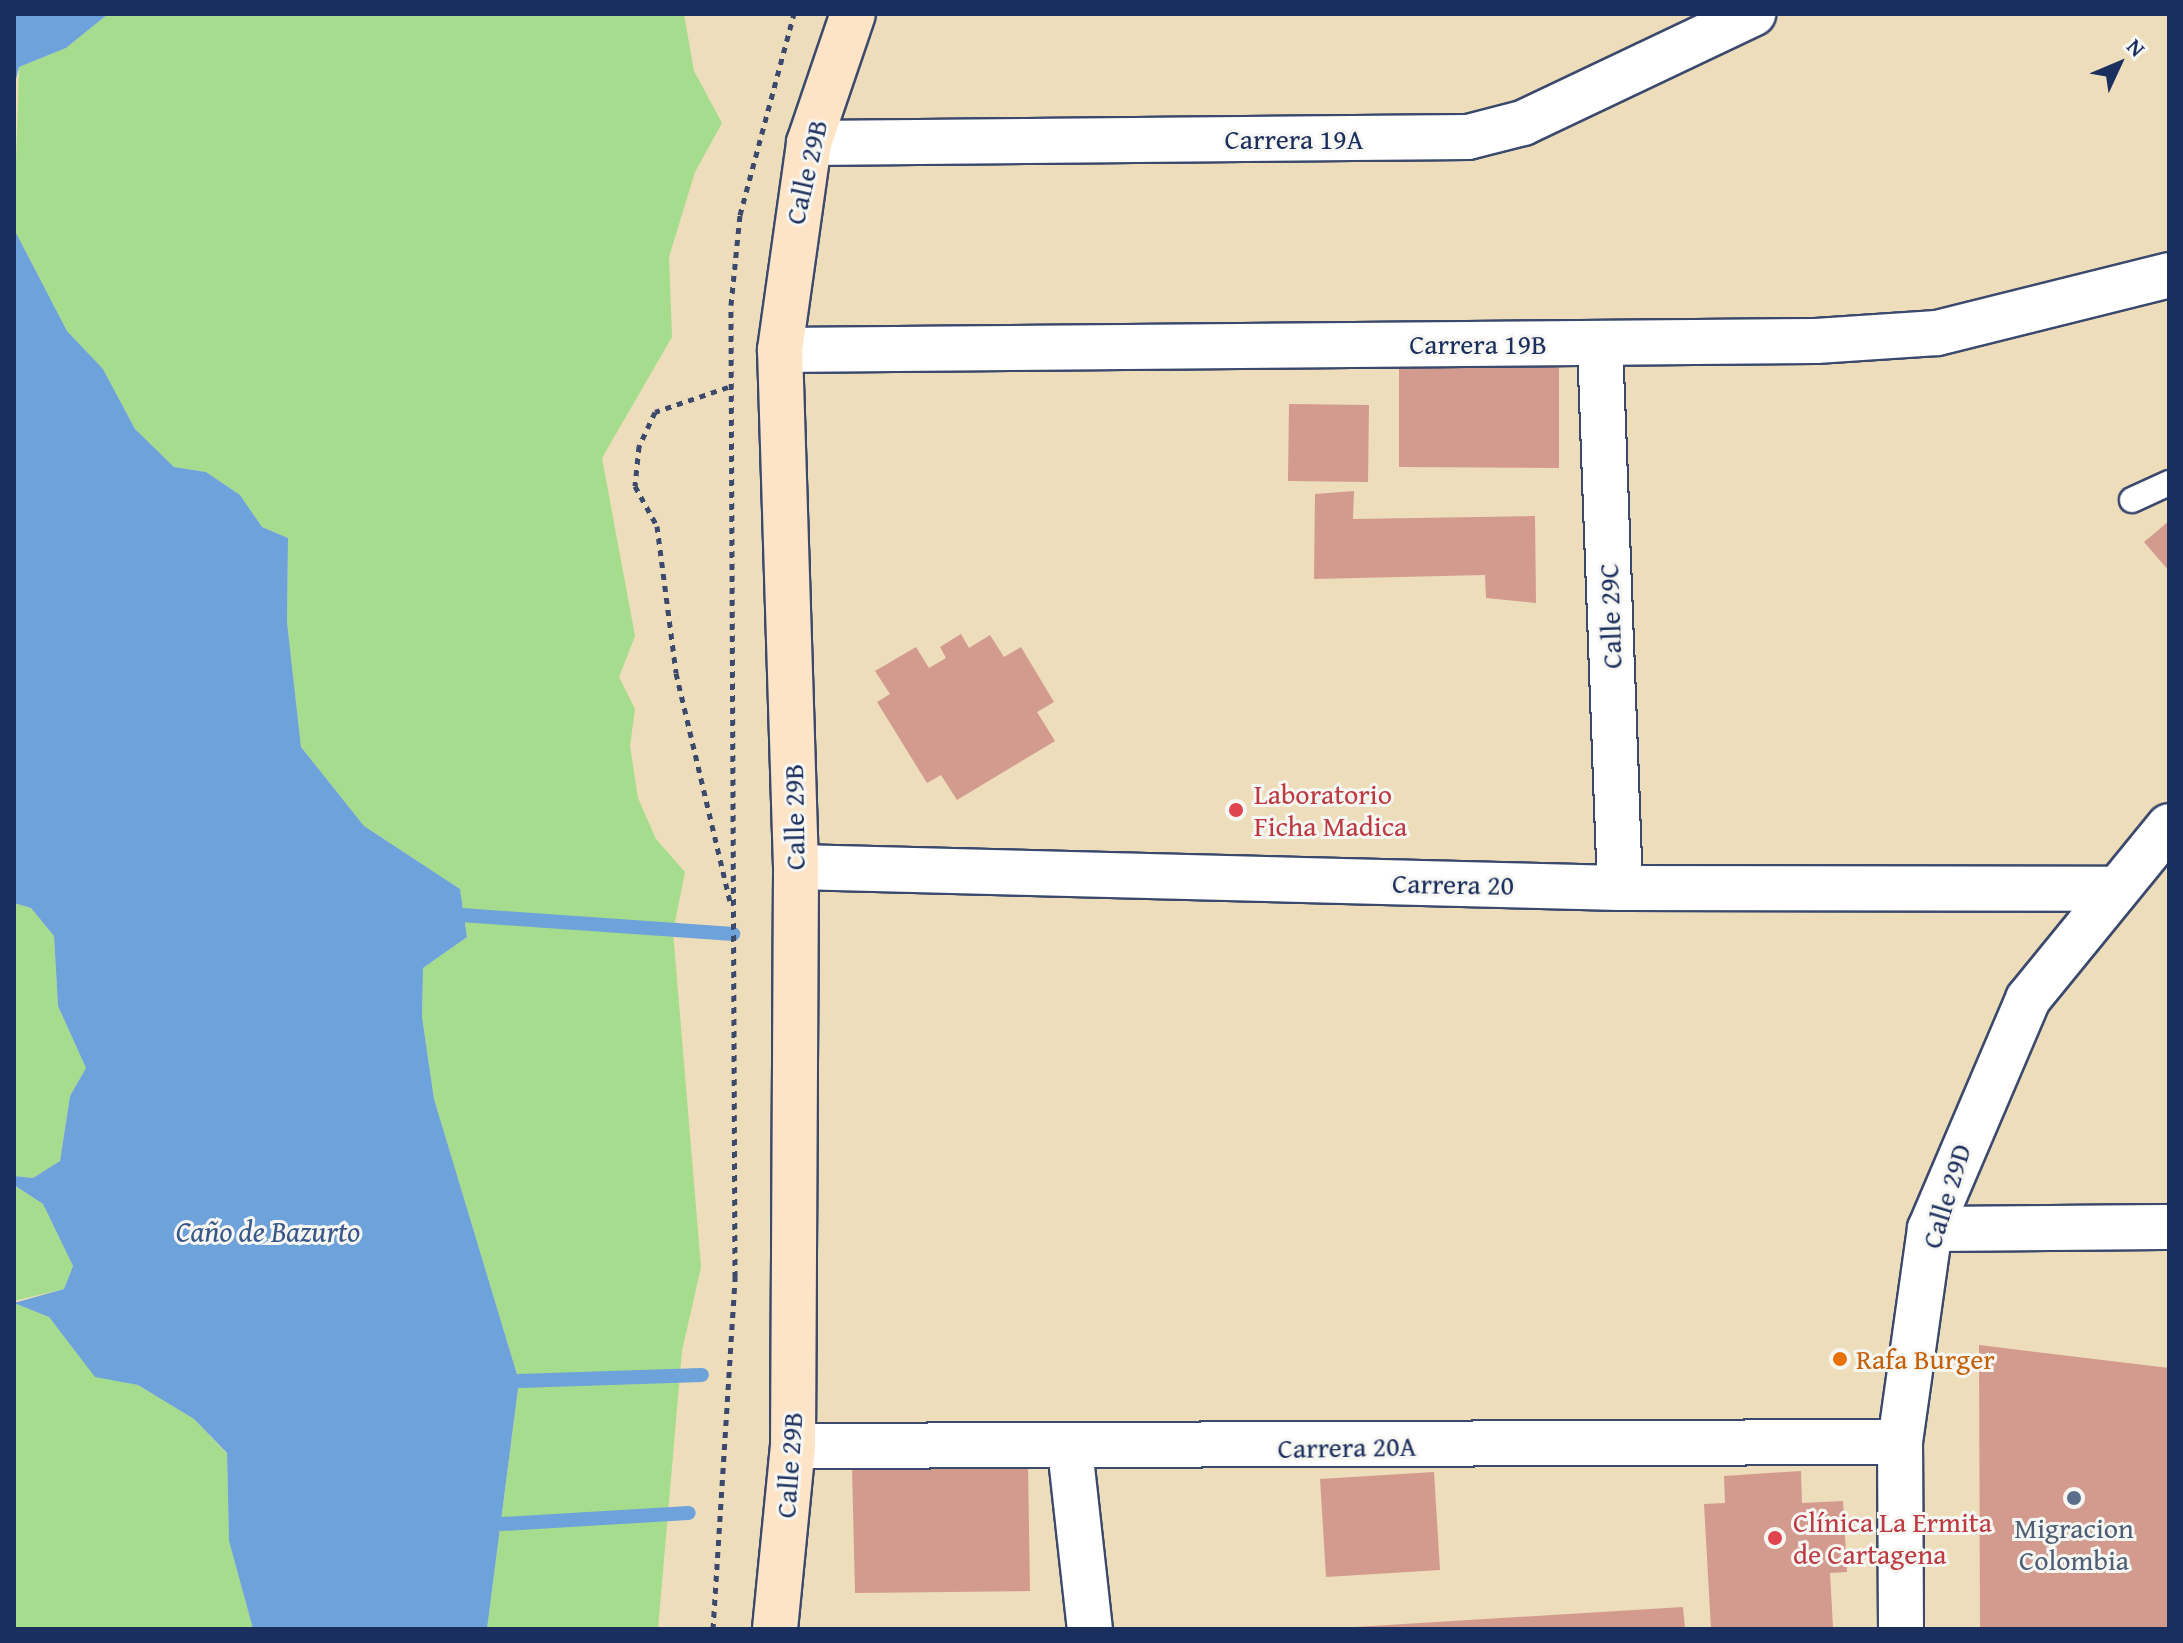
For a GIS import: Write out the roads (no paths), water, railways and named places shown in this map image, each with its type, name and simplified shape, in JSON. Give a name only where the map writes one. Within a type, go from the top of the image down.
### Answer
[{"type":"main road","name":"Calle 29B","points":[[775,1629],[793,1446],[796,867],[780,350],[791,233],[809,143],[859,22]]},
{"type":"street","name":"Carrera 19A","points":[[809,143],[1468,137],[1523,123],[1695,26],[1753,14]]},
{"type":"street","name":"Carrera 19B","points":[[780,350],[1600,343],[1937,333],[2169,275]]},
{"type":"street","name":"Calle 29C","points":[[1600,343],[1620,888]]},
{"type":"street","name":"Calle 29D","points":[[1901,1629],[1900,1442],[1930,1229],[2028,999],[2111,889],[2169,826]]},
{"type":"street","name":"Carrera 20","points":[[796,867],[1620,888],[2111,889]]},
{"type":"street","points":[[1930,1229],[2169,1227]]},
{"type":"street","name":"Carrera 20A","points":[[793,1446],[1070,1449],[1900,1442]]},
{"type":"street","points":[[1070,1449],[1090,1629]]},
{"type":"lane","points":[[2132,500],[2169,483]]},
{"type":"water","points":[[14,14],[108,14],[66,48],[19,67],[14,88]]},
{"type":"water","name":"Caño de Bazurto","points":[[14,229],[67,331],[103,369],[135,429],[174,467],[206,472],[240,495],[262,527],[288,538],[287,622],[301,747],[364,826],[460,889],[467,937],[423,968],[422,1017],[434,1099],[519,1381],[487,1629],[253,1629],[229,1541],[227,1453],[194,1419],[138,1385],[95,1377],[49,1317],[14,1303],[64,1289],[73,1266],[43,1204],[14,1185],[14,1176],[33,1178],[60,1161],[70,1096],[86,1068],[58,1006],[54,936],[31,908],[14,903]]},
{"type":"waterway","points":[[461,915],[733,934]]},
{"type":"waterway","points":[[519,1381],[702,1375]]},
{"type":"waterway","points":[[502,1524],[689,1513]]},
{"type":"place","name":"Laboratorio Ficha Madica","points":[[1236,810]]},
{"type":"place","name":"Rafa Burger","points":[[1840,1359]]},
{"type":"place","name":"Migracion Colombia","points":[[2074,1498]]},
{"type":"place","name":"Clínica La Ermita de Cartagena","points":[[1775,1538]]}]
